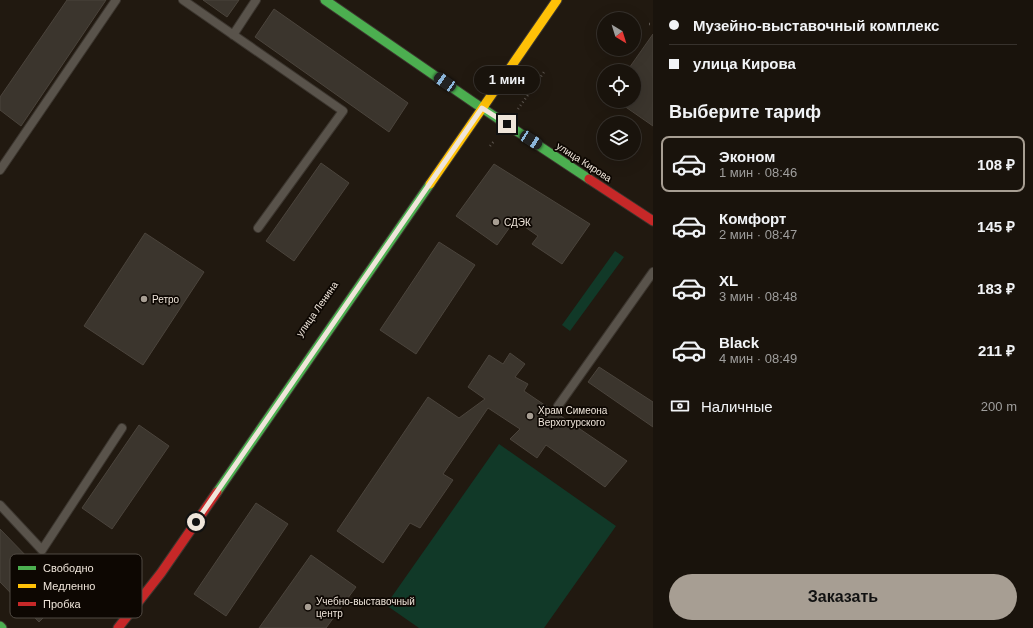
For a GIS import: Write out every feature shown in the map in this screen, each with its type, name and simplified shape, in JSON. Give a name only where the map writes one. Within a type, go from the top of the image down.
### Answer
[{"type":"main road","name":"улица Кирова","points":[[325,0],[482,108],[653,220]]},
{"type":"main road","points":[[142,598],[161,574],[557,0]]},
{"type":"main road","points":[[118,628],[126,618]]},
{"type":"lane","points":[[0,170],[116,0]]},
{"type":"lane","points":[[183,0],[343,111],[258,228]]},
{"type":"lane","points":[[233,34],[256,0]]},
{"type":"lane","points":[[558,406],[653,272]]},
{"type":"lane","points":[[0,506],[42,550],[122,428]]},
{"type":"green space","points":[[615,251],[624,257],[570,331],[562,325]]},
{"type":"green space","points":[[499,444],[616,526],[544,628],[419,628],[386,605]]},
{"type":"building","points":[[67,0],[106,0],[21,126],[0,110],[0,97]]},
{"type":"building","points":[[203,0],[239,0],[227,17]]},
{"type":"building","points":[[274,9],[408,103],[389,132],[255,37]]},
{"type":"building","points":[[653,34],[653,126],[641,118],[641,116],[627,108],[641,108],[641,64],[632,64],[638,56],[641,56],[641,51]]},
{"type":"building","points":[[321,163],[349,183],[294,261],[266,241]]},
{"type":"building","points":[[494,164],[590,224],[562,264],[532,244],[538,236],[515,220],[497,245],[456,216]]},
{"type":"building","name":"Ретро","points":[[145,233],[204,272],[143,365],[84,326]]},
{"type":"building","points":[[439,242],[475,265],[416,354],[380,330]]},
{"type":"building","points":[[510,353],[525,364],[515,377],[528,384],[524,391],[627,461],[605,487],[546,445],[537,458],[510,439],[520,429],[488,408],[443,474],[453,480],[420,528],[410,523],[383,563],[337,531],[428,397],[459,418],[485,399],[468,387],[489,355],[503,364]]},
{"type":"building","points":[[599,367],[653,402],[653,427],[588,382]]},
{"type":"building","points":[[139,425],[169,446],[112,529],[82,508]]},
{"type":"building","points":[[256,503],[288,524],[226,616],[194,594]]},
{"type":"building","points":[[0,529],[24,554],[10,554],[10,592],[0,582]]},
{"type":"building","name":"Учебно-выставочный центр","points":[[311,555],[356,587],[326,628],[259,628]]},
{"type":"building","points":[[35,618],[43,618],[39,622]]},
{"type":"traffic: fast","points":[[325,0],[473,102],[589,179]]},
{"type":"traffic: fast","points":[[217,492],[430,184]]},
{"type":"traffic: slow","points":[[430,184],[557,0]]},
{"type":"traffic: jam","points":[[589,179],[653,221]]},
{"type":"traffic: jam","points":[[142,597],[161,573],[217,492]]},
{"type":"traffic: jam","points":[[118,628],[126,618]]},
{"type":"place","name":"СДЭК","points":[[496,222]]},
{"type":"place","name":"Ретро","points":[[144,299]]},
{"type":"place","name":"Храм Симеона Верхотурского","points":[[530,416]]},
{"type":"place","name":"Учебно-выставочный центр","points":[[308,607]]},
{"type":"route","points":[[196,522],[482,108],[507,124]]}]
